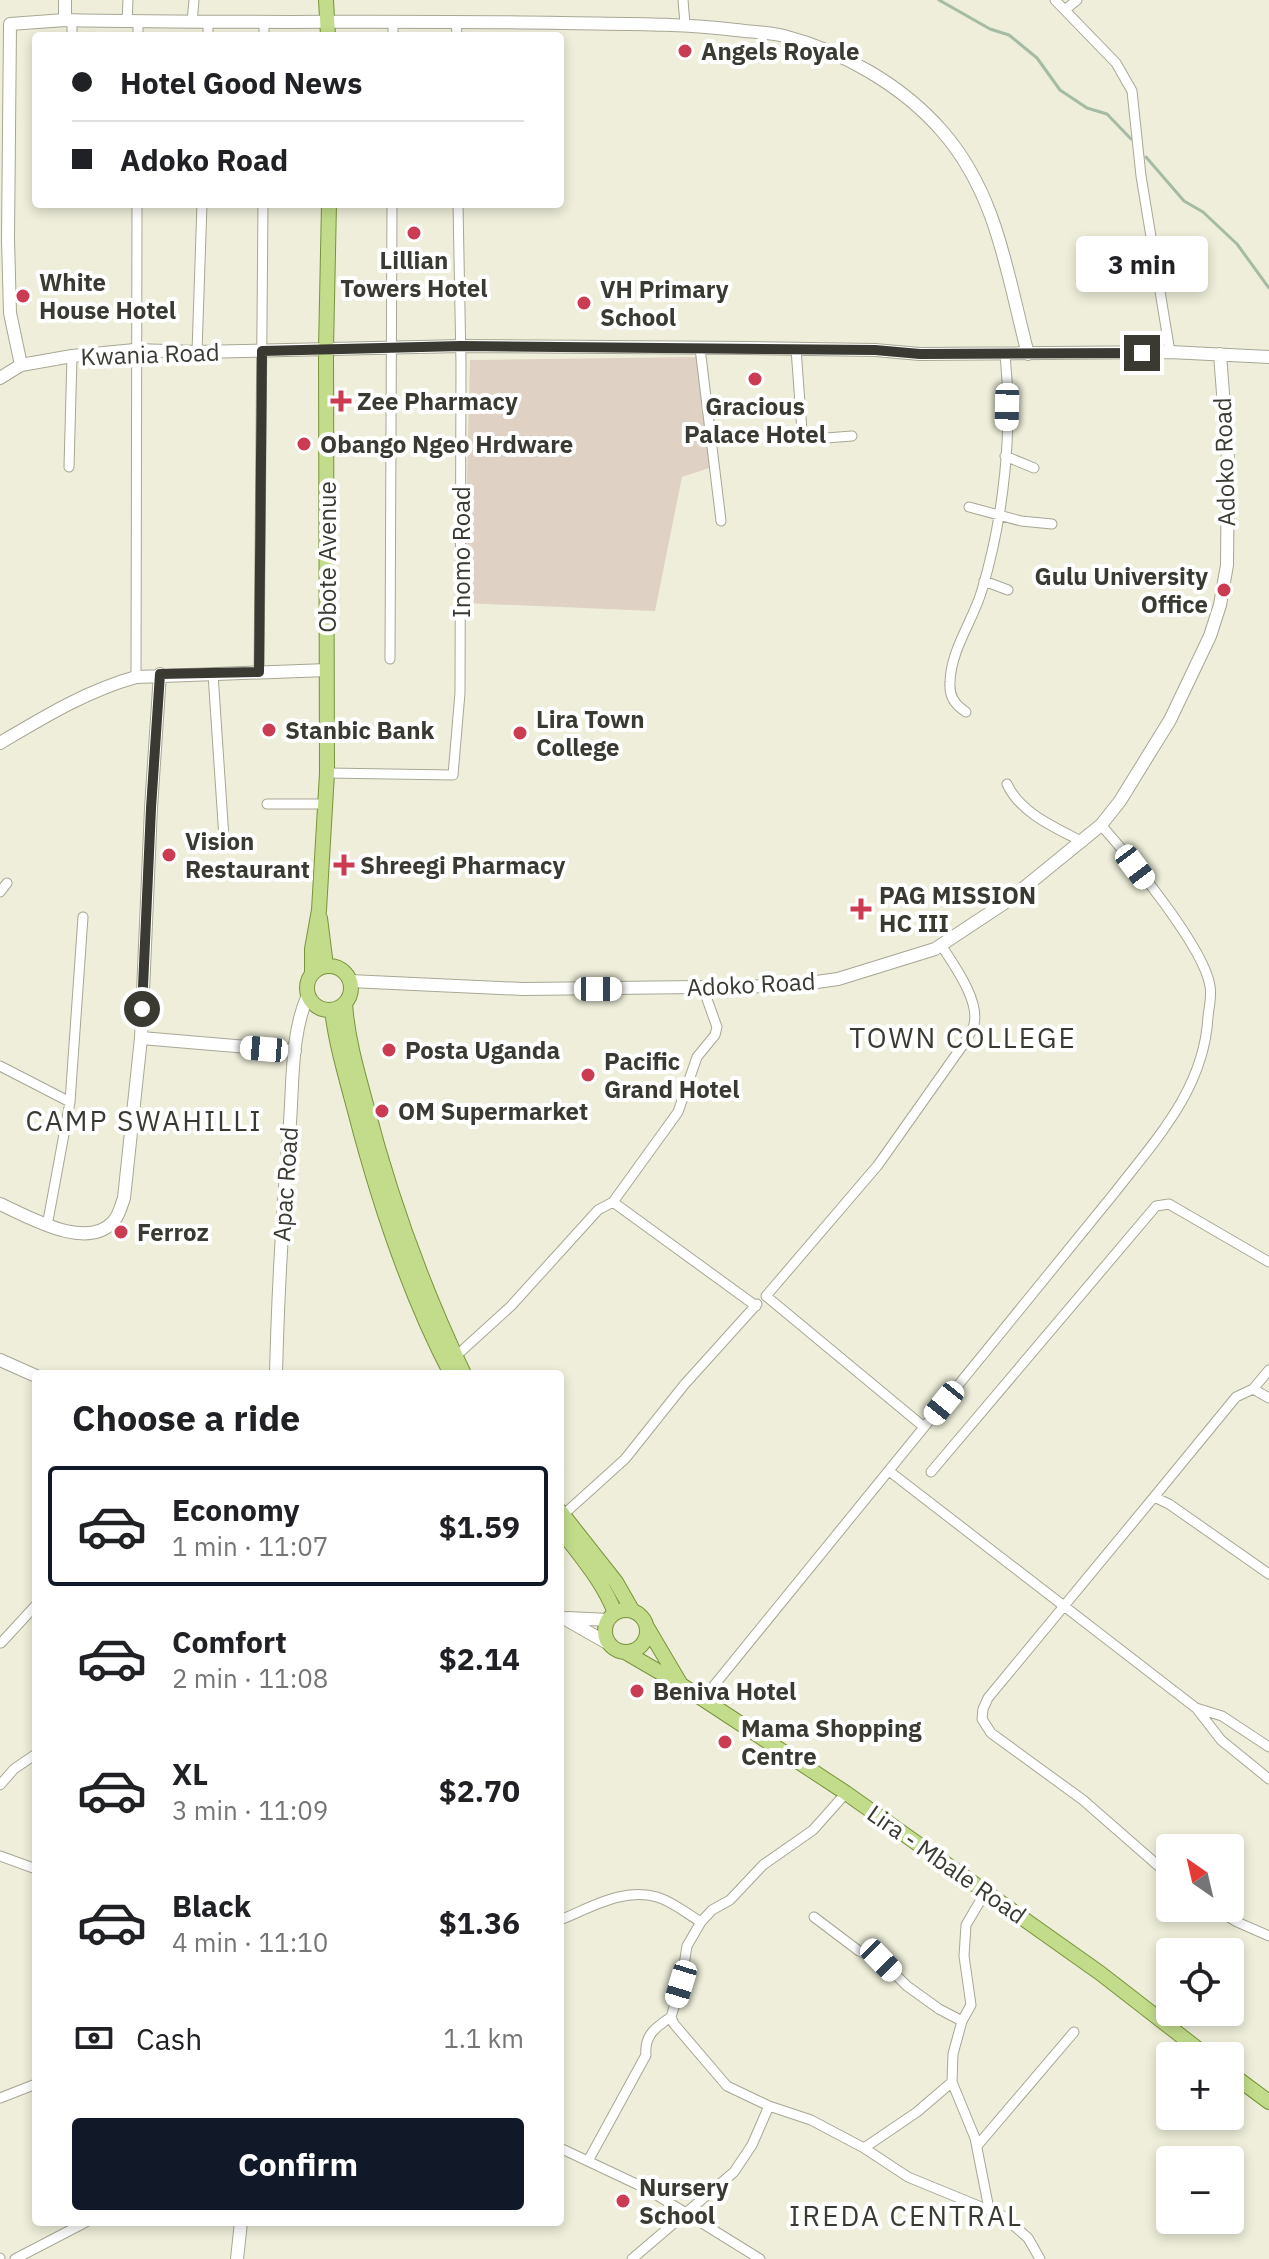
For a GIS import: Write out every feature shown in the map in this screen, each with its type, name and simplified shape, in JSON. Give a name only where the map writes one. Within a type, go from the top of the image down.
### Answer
[{"type":"main road","points":[[327,1],[328,29]]},
{"type":"main road","name":"Obote Avenue","points":[[319,970],[319,910],[327,804],[326,349],[329,208]]},
{"type":"main road","points":[[340,969],[350,981],[351,989],[338,1006],[317,1007],[308,995],[307,988],[319,970],[340,969]]},
{"type":"main road","points":[[338,1006],[406,1255],[450,1364]]},
{"type":"main road","points":[[564,1522],[611,1586],[632,1610],[642,1616],[680,1684]]},
{"type":"main road","points":[[611,1586],[612,1616],[605,1632],[609,1644],[625,1652],[638,1649],[646,1639],[647,1627]]},
{"type":"main road","points":[[612,1616],[632,1610]]},
{"type":"main road","name":"Lira - Mbale Road","points":[[625,1652],[680,1684],[846,1793],[1100,1973],[1189,2042]]},
{"type":"main road","points":[[1244,2083],[1269,2102]]},
{"type":"street","points":[[65,0],[71,32]]},
{"type":"street","points":[[128,0],[135,27]]},
{"type":"street","points":[[192,22],[194,0]]},
{"type":"street","points":[[683,0],[685,24]]},
{"type":"street","points":[[1055,0],[1116,63],[1132,91],[1141,176],[1170,352]]},
{"type":"street","points":[[1066,9],[1077,0]]},
{"type":"street","points":[[0,378],[21,365],[5,315],[5,24],[68,20],[135,27],[192,22],[208,29],[264,22],[328,29],[393,21],[685,24],[779,35],[808,43],[874,75],[928,116],[970,168],[993,214],[1028,354]]},
{"type":"street","points":[[393,21],[393,32]]},
{"type":"street","points":[[456,21],[457,32]]},
{"type":"street","points":[[264,22],[264,32]]},
{"type":"street","points":[[136,677],[137,208]]},
{"type":"street","points":[[197,352],[202,208]]},
{"type":"street","points":[[259,672],[263,208]]},
{"type":"street","points":[[390,659],[392,208]]},
{"type":"street","name":"Inomo Road","points":[[327,773],[453,775],[460,693],[458,208]]},
{"type":"street","points":[[326,349],[461,346],[700,348],[1005,354],[1170,352],[1269,357]]},
{"type":"street","points":[[700,348],[721,521]]},
{"type":"street","name":"Kwania Road","points":[[21,365],[135,350],[326,349]]},
{"type":"street","points":[[796,349],[802,431],[813,439],[852,436]]},
{"type":"street","points":[[966,712],[950,694],[951,665],[984,581],[997,516],[1005,456],[1008,378],[1005,354]]},
{"type":"street","name":"Adoko Road","points":[[350,981],[523,989],[788,986],[838,979],[905,960],[941,945],[1037,879],[1101,825],[1137,778],[1170,720],[1210,636],[1220,605],[1227,565],[1229,473],[1220,354]]},
{"type":"street","points":[[69,467],[72,356]]},
{"type":"street","points":[[1005,456],[1034,468]]},
{"type":"street","points":[[969,507],[1021,521],[1052,524]]},
{"type":"street","points":[[984,581],[1008,590]]},
{"type":"street","points":[[0,743],[66,704],[107,685],[136,677],[327,670]]},
{"type":"street","points":[[0,1204],[47,1226],[77,1234],[100,1232],[115,1220],[124,1198],[141,1038],[160,674]]},
{"type":"street","points":[[213,674],[224,838]]},
{"type":"street","points":[[1007,784],[1018,802],[1083,842]]},
{"type":"street","points":[[267,804],[327,804]]},
{"type":"street","points":[[703,1699],[1173,1117],[1198,1071],[1207,1042],[1210,986],[1196,948],[1101,825]]},
{"type":"street","points":[[0,892],[7,883]]},
{"type":"street","points":[[47,1226],[70,1102],[83,917]]},
{"type":"street","points":[[564,1515],[625,1459],[684,1385],[766,1296],[878,1165],[965,1042],[975,1023],[973,1005],[962,979],[941,945]]},
{"type":"street","points":[[450,1364],[511,1306],[598,1210],[613,1202],[678,1112],[697,1057],[715,1035],[717,1027],[703,988]]},
{"type":"street","name":"Apac Road","points":[[276,1370],[278,1283],[295,1051],[299,1019],[308,995]]},
{"type":"street","points":[[141,1038],[295,1051]]},
{"type":"street","points":[[0,1066],[70,1102]]},
{"type":"street","points":[[613,1202],[756,1306]]},
{"type":"street","points":[[931,1472],[1156,1206],[1169,1204],[1269,1262]]},
{"type":"street","points":[[766,1296],[924,1427]]},
{"type":"street","points":[[0,1360],[32,1374]]},
{"type":"street","points":[[1156,1864],[1083,1800],[991,1733],[982,1719],[983,1709],[988,1698],[1236,1397],[1253,1389],[1269,1370]]},
{"type":"street","points":[[1253,1389],[1269,1398]]},
{"type":"street","points":[[889,1471],[1196,1708],[1221,1740],[1269,1779]]},
{"type":"street","points":[[1154,1497],[1169,1504],[1269,1574]]},
{"type":"street","points":[[1,1643],[32,1609]]},
{"type":"street","points":[[564,1617],[612,1616]]},
{"type":"street","points":[[564,1618],[609,1644]]},
{"type":"street","points":[[1196,1708],[1222,1716],[1269,1747]]},
{"type":"street","points":[[0,1785],[14,1769],[32,1757]]},
{"type":"street","points":[[588,2161],[646,2055],[646,2042],[653,2030],[671,2017],[681,1984],[687,1946],[701,1922],[712,1910],[730,1900],[763,1865],[813,1830],[846,1793]]},
{"type":"street","points":[[0,1856],[32,1868]]},
{"type":"street","points":[[986,1891],[966,1925],[964,1956],[971,2005],[962,2021],[953,2054],[952,2082],[970,2121],[989,2209]]},
{"type":"street","points":[[564,1918],[606,1900],[640,1894],[660,1897],[701,1922]]},
{"type":"street","points":[[814,1917],[859,1951],[881,1960],[907,1986],[939,2009],[962,2021]]},
{"type":"street","points":[[1237,1922],[1269,1936]]},
{"type":"street","points":[[671,2017],[722,2081],[735,2091],[811,2120],[864,2148],[908,2177],[989,2209],[1014,2224],[1028,2238],[1040,2259]]},
{"type":"street","points":[[977,2146],[1074,2032]]},
{"type":"street","points":[[864,2148],[917,2112],[952,2082]]},
{"type":"street","points":[[0,2098],[32,2086]]},
{"type":"street","points":[[632,2259],[734,2172],[752,2145],[769,2106]]},
{"type":"street","points":[[564,2150],[647,2189],[760,2259]]},
{"type":"street","points":[[15,2259],[78,2226]]},
{"type":"street","points":[[237,2259],[241,2226]]},
{"type":"shaded area","points":[[699,357],[712,467],[682,477],[655,611],[464,603],[470,360]]},
{"type":"waterway","points":[[939,0],[990,29],[1009,35],[1037,58],[1060,90],[1087,108],[1107,114],[1131,139]]},
{"type":"waterway","points":[[1146,157],[1184,201],[1203,212],[1237,244],[1269,288]]},
{"type":"place","name":"Angels Royale","points":[[685,51]]},
{"type":"place","name":"Lillian Towers Hotel","points":[[414,233]]},
{"type":"place","name":"White House Hotel","points":[[23,296]]},
{"type":"place","name":"VH Primary School","points":[[584,303]]},
{"type":"place","name":"Gracious Palace Hotel","points":[[755,379]]},
{"type":"place","name":"Zee Pharmacy","points":[[341,401]]},
{"type":"place","name":"Obango Ngeo Hrdware","points":[[304,444]]},
{"type":"place","name":"Gulu University Office","points":[[1224,590]]},
{"type":"place","name":"Stanbic Bank","points":[[269,730]]},
{"type":"place","name":"Lira Town College","points":[[520,733]]},
{"type":"place","name":"Vision Restaurant","points":[[169,855]]},
{"type":"place","name":"Shreegi Pharmacy","points":[[344,865]]},
{"type":"place","name":"PAG MISSION HC III","points":[[861,909]]},
{"type":"place","name":"Posta Uganda","points":[[389,1050]]},
{"type":"place","name":"Pacific Grand Hotel","points":[[588,1075]]},
{"type":"place","name":"OM Supermarket","points":[[382,1111]]},
{"type":"place","name":"Ferroz","points":[[121,1232]]},
{"type":"place","name":"Beniva Hotel","points":[[637,1691]]},
{"type":"place","name":"Mama Shopping Centre","points":[[725,1742]]},
{"type":"place","name":"Nursery School","points":[[623,2201]]},
{"type":"district","name":"TOWN COLLEGE","points":[[963,1037]]},
{"type":"district","name":"CAMP SWAHILLI","points":[[144,1120]]},
{"type":"district","name":"IREDA CENTRAL","points":[[906,2215]]},
{"type":"route","points":[[142,1009],[160,674],[259,672],[262,351],[461,346],[875,350],[920,354],[1142,353]]}]
